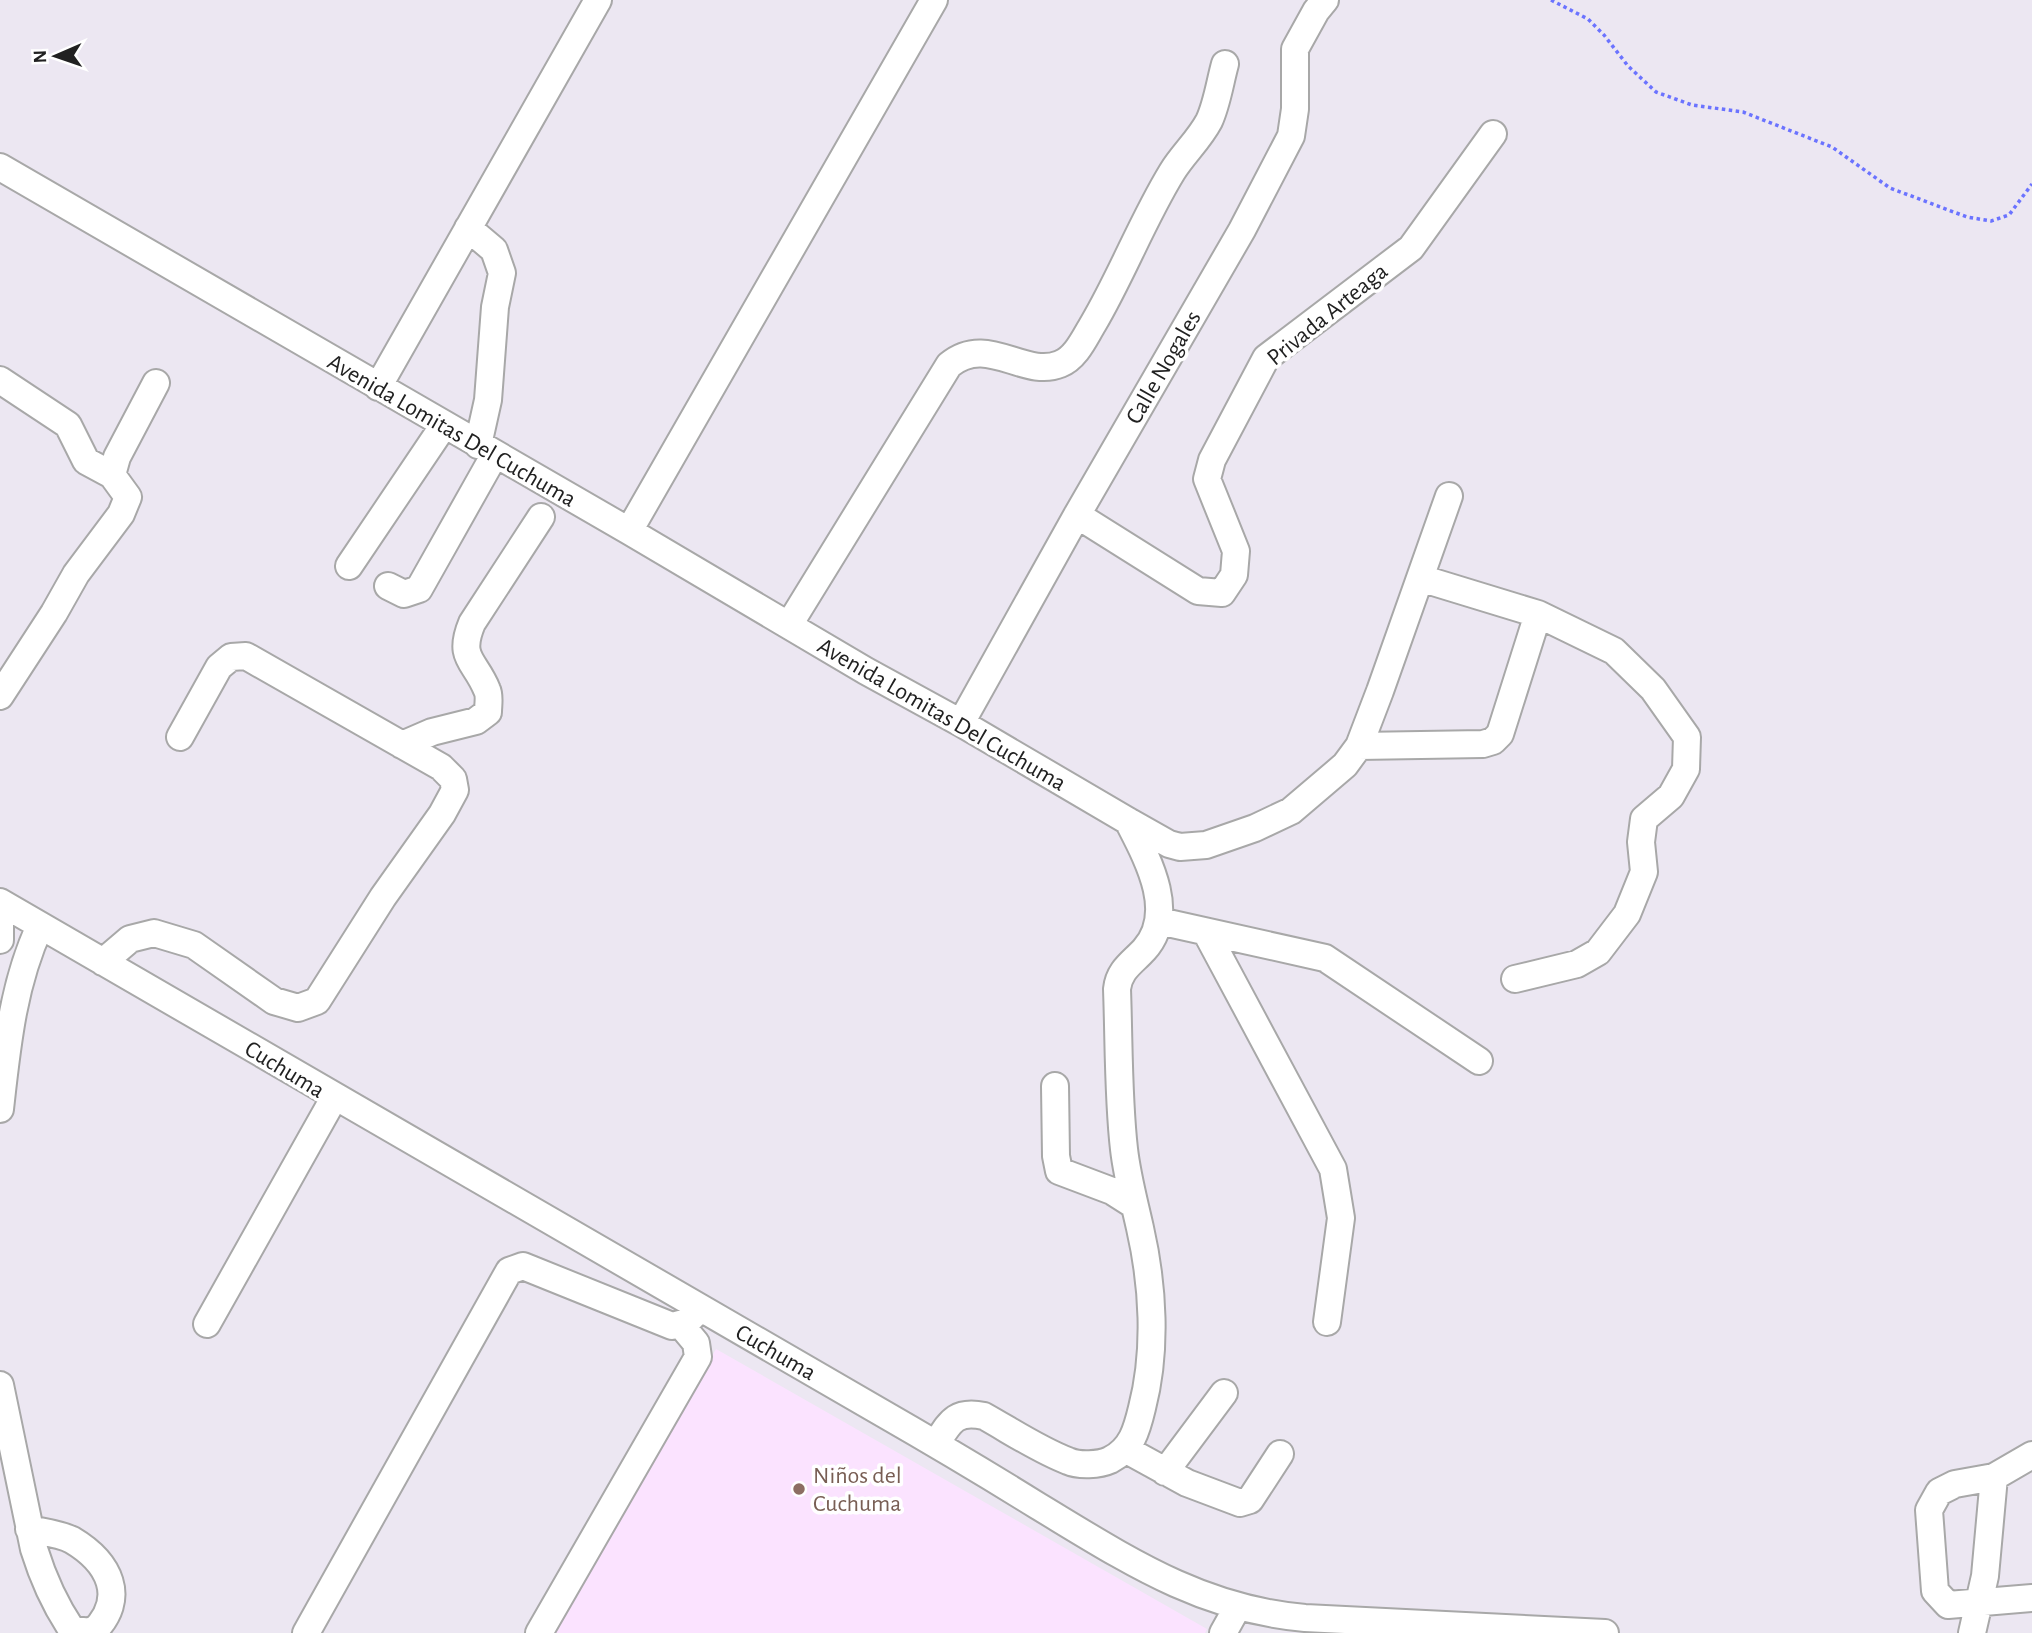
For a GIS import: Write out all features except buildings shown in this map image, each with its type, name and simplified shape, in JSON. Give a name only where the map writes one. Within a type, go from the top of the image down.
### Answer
[{"type":"street","points":[[378,387],[597,0]]},
{"type":"street","points":[[629,531],[934,0]]},
{"type":"street","name":"Calle Nogales","points":[[961,723],[1077,515],[1242,230],[1291,136],[1295,109],[1296,48],[1325,0]]},
{"type":"street","points":[[789,625],[949,365],[966,354],[981,353],[1052,367],[1064,363],[1079,348],[1172,171],[1196,142],[1211,118],[1225,64]]},
{"type":"street","name":"Privada Arteaga","points":[[1077,515],[1198,591],[1222,593],[1234,575],[1236,551],[1207,479],[1212,460],[1266,358],[1411,248],[1493,134]]},
{"type":"street","name":"Avenida Lomitas Del Cuchuma","points":[[0,167],[866,671],[1169,844],[1181,847],[1206,845],[1255,828],[1291,811],[1345,765],[1359,746]]},
{"type":"street","points":[[388,586],[404,594],[419,589],[487,449],[495,307],[502,273],[494,250],[468,228]]},
{"type":"street","points":[[0,380],[68,425],[86,461],[112,475],[128,497],[121,514],[76,574],[0,696]]},
{"type":"street","points":[[112,475],[117,457],[156,383]]},
{"type":"street","points":[[349,566],[444,425]]},
{"type":"street","points":[[1449,496],[1359,746],[1483,744],[1493,741],[1500,734],[1538,614]]},
{"type":"street","points":[[402,745],[432,732],[476,722],[488,712],[488,692],[468,657],[465,640],[471,623],[541,517]]},
{"type":"street","points":[[1420,578],[1538,614],[1614,651],[1653,689],[1687,737],[1686,769],[1671,796],[1644,819],[1641,842],[1644,872],[1627,914],[1598,952],[1577,964],[1515,979]]},
{"type":"street","points":[[103,962],[130,939],[154,933],[194,945],[274,1001],[298,1008],[317,1001],[383,897],[442,814],[455,790],[453,779],[441,767],[246,656],[231,657],[219,667],[180,737]]},
{"type":"street","points":[[936,1444],[955,1418],[965,1413],[975,1414],[984,1416],[1070,1463],[1100,1463],[1110,1460],[1125,1449],[1139,1425],[1146,1392],[1151,1343],[1147,1264],[1124,1147],[1116,989],[1122,972],[1151,941],[1158,921],[1159,899],[1142,849],[1128,821]]},
{"type":"street","points":[[0,903],[0,940]]},
{"type":"street","name":"Cuchuma","points":[[0,903],[334,1098],[690,1317],[936,1444],[1128,1560],[1206,1598],[1237,1608],[1305,1618],[1605,1633]]},
{"type":"street","points":[[1158,921],[1325,958],[1479,1061]]},
{"type":"street","points":[[0,1109],[13,1002],[28,951],[40,926]]},
{"type":"street","points":[[1206,932],[1333,1169],[1341,1218],[1327,1322]]},
{"type":"street","points":[[1055,1086],[1056,1156],[1059,1171],[1112,1191],[1134,1205]]},
{"type":"street","points":[[207,1324],[334,1098]]},
{"type":"street","points":[[319,1627],[509,1271],[523,1266],[672,1326],[690,1317],[698,1357],[539,1633]]},
{"type":"street","points":[[0,1385],[29,1529]]},
{"type":"street","points":[[1165,1472],[1224,1393]]},
{"type":"street","points":[[1125,1449],[1187,1483],[1240,1503],[1250,1500],[1280,1454]]},
{"type":"street","points":[[2032,1455],[1994,1476],[1955,1484],[1939,1492],[1929,1510],[1935,1591],[1948,1605],[2032,1598]]},
{"type":"street","points":[[1972,1633],[1985,1576],[1994,1476]]},
{"type":"street","points":[[1223,1633],[1237,1608]]},
{"type":"path","points":[[1551,0],[1588,19],[1628,66],[1656,92],[1692,105],[1743,112],[1832,147],[1890,188],[1967,217],[1991,221],[2009,215],[2032,184]]},
{"type":"shaded area","name":"Niños del Cuchuma","points":[[716,1349],[1207,1629],[1205,1633],[555,1633]]},
{"type":"place","name":"Niños del Cuchuma","points":[[799,1489]]}]
